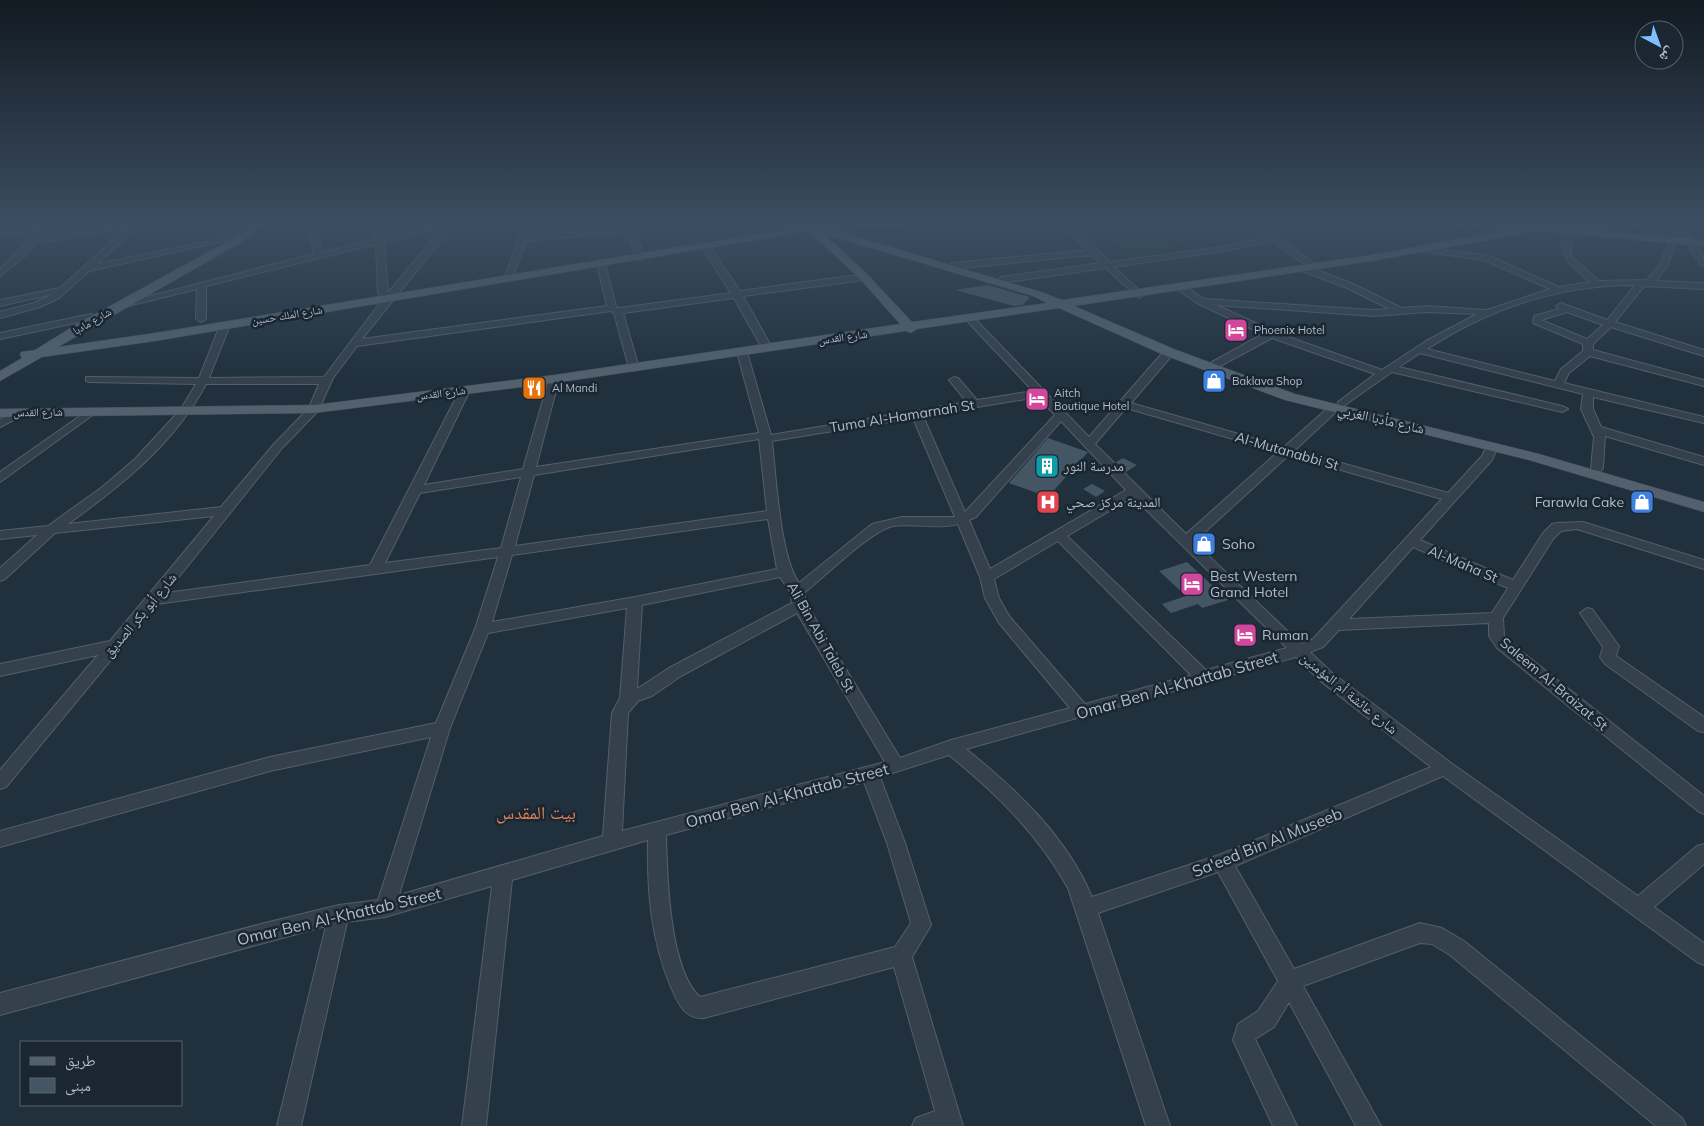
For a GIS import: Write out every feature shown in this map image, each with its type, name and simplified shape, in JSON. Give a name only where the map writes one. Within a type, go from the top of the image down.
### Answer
[{"type":"main road","name":"شارع مادبا","points":[[0,370],[168,275]]},
{"type":"main road","name":"شارع مادبا","points":[[0,377],[177,275]]},
{"type":"main road","name":"شارع الملك حسين","points":[[26,355],[536,275]]},
{"type":"main road","points":[[861,275],[910,327]]},
{"type":"main road","points":[[976,275],[1076,305]]},
{"type":"main road","points":[[982,275],[1076,305]]},
{"type":"main road","points":[[1037,294],[1036,309],[1076,305],[1258,275]]},
{"type":"main road","name":"شارع القدس","points":[[0,412],[186,412],[290,416],[309,409],[554,379],[1036,309],[1076,305]]},
{"type":"main road","name":"شارع مأدبا الغربي","points":[[1076,305],[1169,352],[1290,397],[1337,406],[1597,468],[1704,500]]},
{"type":"main road","name":"شارع مأدبا الغربي","points":[[1076,305],[1216,364],[1337,406],[1584,470],[1704,507]]},
{"type":"street","points":[[0,315],[45,302],[80,275]]},
{"type":"street","points":[[123,304],[240,275]]},
{"type":"street","points":[[382,275],[383,293],[388,298]]},
{"type":"street","name":"شارع أبو بكر الصديق","points":[[0,782],[153,600],[309,409],[327,381],[407,275]]},
{"type":"street","points":[[508,279],[510,275]]},
{"type":"street","points":[[604,275],[634,368]]},
{"type":"street","points":[[724,275],[767,348]]},
{"type":"street","points":[[1001,280],[1037,275]]},
{"type":"street","points":[[1119,275],[1139,293]]},
{"type":"street","points":[[1325,275],[1400,310]]},
{"type":"street","points":[[1525,275],[1561,290]]},
{"type":"street","points":[[1586,275],[1597,284]]},
{"type":"street","points":[[1558,385],[1565,371],[1654,275]]},
{"type":"street","points":[[356,343],[738,296],[864,277]]},
{"type":"street","points":[[201,319],[202,284]]},
{"type":"street","points":[[1187,541],[1337,406],[1385,371],[1485,312],[1516,300],[1597,284],[1704,286]]},
{"type":"street","points":[[1183,286],[1200,301],[1271,334],[1385,371],[1562,409]]},
{"type":"street","points":[[0,303],[65,288]]},
{"type":"street","points":[[1541,294],[1568,309],[1609,324],[1704,353]]},
{"type":"street","points":[[1200,301],[1359,312],[1400,310],[1485,312]]},
{"type":"street","points":[[1568,309],[1537,318],[1536,321],[1588,347],[1704,383]]},
{"type":"street","points":[[0,336],[91,317]]},
{"type":"street","name":"شارع عائشة أم المؤمنين","points":[[979,318],[1040,393],[1061,415],[1297,651],[1359,703],[1446,768],[1704,955]]},
{"type":"street","points":[[0,576],[52,530],[105,491],[139,462],[186,412],[203,380],[225,325]]},
{"type":"street","points":[[1216,364],[1271,334]]},
{"type":"street","points":[[1419,350],[1704,420]]},
{"type":"street","name":"Ali Bin Abi Taleb St","points":[[742,352],[765,437],[774,514],[784,572],[896,766]]},
{"type":"street","points":[[1089,444],[1169,352]]},
{"type":"street","points":[[90,379],[327,381]]},
{"type":"street","points":[[385,908],[442,728],[482,629],[506,553],[554,379]]},
{"type":"street","points":[[954,380],[974,404]]},
{"type":"street","points":[[375,570],[465,390]]},
{"type":"street","name":"Tuma Al-Hamarnah St","points":[[416,490],[917,414],[1040,393]]},
{"type":"street","points":[[1588,393],[1587,409],[1598,430],[1600,444],[1597,468]]},
{"type":"street","name":"Al-Mutanabbi St","points":[[1123,404],[1451,498]]},
{"type":"street","points":[[0,478],[90,412]]},
{"type":"street","points":[[0,424],[19,413]]},
{"type":"street","points":[[917,414],[987,577],[992,598],[1004,619],[1083,712]]},
{"type":"street","points":[[628,699],[646,692],[675,672],[799,599],[877,527],[888,522],[903,520],[938,523],[962,520],[971,514],[1061,415]]},
{"type":"street","name":"شارع أبو بكر الصديق","points":[[278,446],[290,416]]},
{"type":"street","points":[[1598,430],[1704,461]]},
{"type":"street","name":"Omar Ben Al-Khattab Street","points":[[0,1004],[339,914],[385,908],[657,829],[896,766],[951,747],[1083,712],[1297,651],[1318,643],[1488,457],[1492,446]]},
{"type":"street","points":[[987,577],[1134,490]]},
{"type":"street","points":[[0,535],[224,511]]},
{"type":"street","points":[[153,600],[506,553],[774,514]]},
{"type":"street","name":"Saleem Al-Braizat St","points":[[1704,565],[1578,525],[1557,527],[1548,536],[1496,618],[1497,636],[1502,644],[1704,806]]},
{"type":"street","points":[[1059,535],[1204,678]]},
{"type":"street","name":"Al-Maha St","points":[[1411,541],[1515,586]]},
{"type":"street","points":[[482,629],[635,602],[784,572]]},
{"type":"street","points":[[612,842],[620,713],[628,699],[635,602]]},
{"type":"street","points":[[1587,613],[1611,646],[1608,654],[1610,660],[1704,726]]},
{"type":"street","points":[[1335,625],[1496,618]]},
{"type":"street","points":[[0,670],[113,646]]},
{"type":"street","points":[[0,839],[270,764],[442,728]]},
{"type":"street","points":[[951,747],[989,778],[1049,840],[1070,872],[1086,908],[1158,1126]]},
{"type":"street","name":"Sa'eed Bin Al Museeb","points":[[1086,908],[1223,862],[1446,768]]},
{"type":"street","points":[[657,829],[660,920],[672,969],[688,1001],[696,1007],[705,1008],[720,1002],[901,955],[921,925],[896,842],[870,773]]},
{"type":"street","points":[[1639,908],[1704,852]]},
{"type":"street","points":[[1223,862],[1369,1126]]},
{"type":"street","points":[[474,1126],[503,874]]},
{"type":"street","points":[[289,1126],[339,914]]},
{"type":"street","points":[[1285,1126],[1244,1040],[1246,1032],[1266,1019],[1290,981],[1420,933],[1435,935],[1457,948],[1674,1126]]},
{"type":"street","points":[[901,955],[950,1123],[924,1126]]},
{"type":"building","points":[[988,285],[1030,297],[1023,305],[1014,306],[955,290]]},
{"type":"building","name":"مدرسة النور","points":[[1048,438],[1088,452],[1048,497],[1009,483]]},
{"type":"building","points":[[1123,458],[1137,465],[1126,472],[1116,462]]},
{"type":"building","points":[[1092,484],[1105,491],[1096,497],[1083,489]]},
{"type":"building","name":"Best Western Grand Hotel","points":[[1187,562],[1228,600],[1202,608],[1198,604],[1171,613],[1162,604],[1186,596],[1159,571]]},
{"type":"place","name":"Phoenix Hotel","points":[[1236,330]]},
{"type":"place","name":"Baklava Shop","points":[[1214,381]]},
{"type":"place","name":"Al Mandi","points":[[534,388]]},
{"type":"place","name":"Aitch Boutique Hotel","points":[[1037,399]]},
{"type":"place","name":"مدرسة النور","points":[[1047,466]]},
{"type":"place","name":"المدينة مركز صحي","points":[[1048,502]]},
{"type":"place","name":"Farawla Cake","points":[[1642,502]]},
{"type":"place","name":"Soho","points":[[1204,544]]},
{"type":"place","name":"Best Western Grand Hotel","points":[[1192,584]]},
{"type":"place","name":"Ruman","points":[[1245,635]]},
{"type":"district","name":"بيت المقدس","points":[[536,812]]}]
